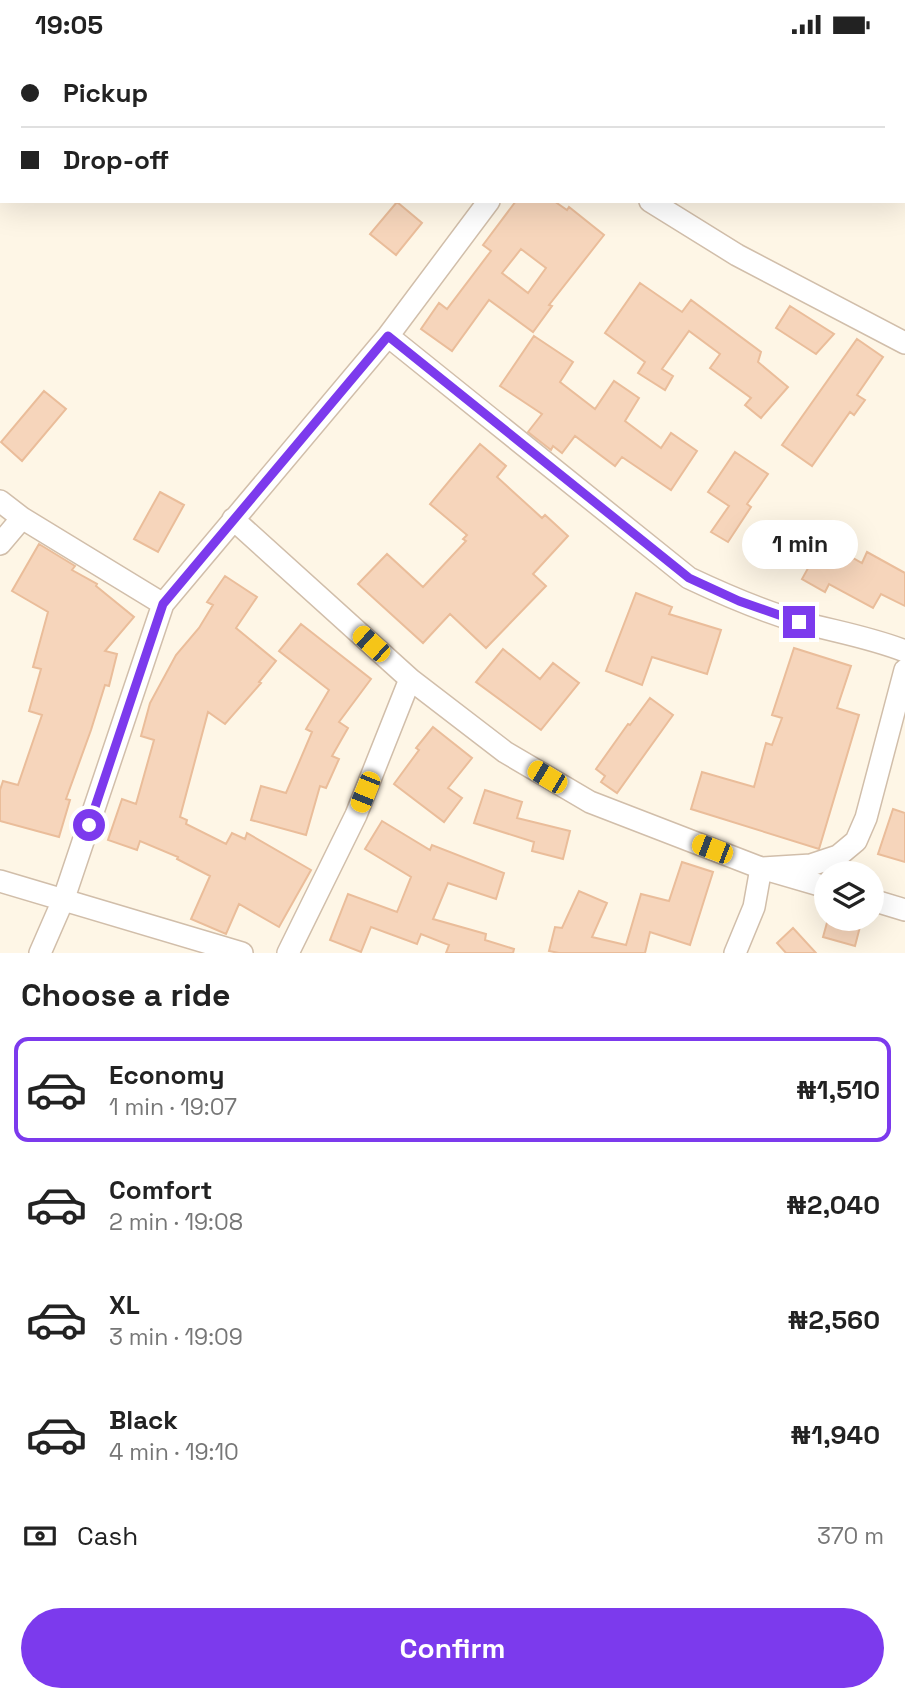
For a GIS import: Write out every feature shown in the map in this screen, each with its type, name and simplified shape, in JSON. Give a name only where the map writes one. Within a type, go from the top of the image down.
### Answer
[{"type":"street","points":[[40,953],[64,898],[163,604],[388,336],[488,203]]},
{"type":"street","points":[[653,203],[737,255],[905,343]]},
{"type":"street","points":[[388,336],[689,578],[739,601],[799,622],[870,638],[905,651]]},
{"type":"street","points":[[0,501],[22,518],[163,604]]},
{"type":"street","points":[[0,544],[22,518]]},
{"type":"street","points":[[233,519],[410,679],[505,752],[590,802],[761,868],[814,883]]},
{"type":"street","points":[[761,868],[811,866],[838,856],[856,841],[866,818],[905,670]]},
{"type":"street","points":[[289,953],[356,815],[410,679]]},
{"type":"street","points":[[735,953],[754,907],[761,868]]},
{"type":"street","points":[[0,881],[242,953]]},
{"type":"street","points":[[884,904],[905,910]]},
{"type":"building","points":[[396,203],[422,223],[396,255],[370,234]]},
{"type":"building","points":[[514,203],[557,203],[567,210],[569,207],[604,235],[549,305],[552,306],[533,332],[489,300],[452,351],[421,329],[439,303],[447,309],[491,251],[483,245]],"holes":[[[521,249],[546,268],[528,293],[502,273]]]},
{"type":"building","points":[[640,283],[682,312],[691,300],[761,352],[758,362],[788,387],[761,418],[745,405],[751,398],[710,368],[720,354],[689,331],[662,369],[673,376],[665,390],[638,373],[645,362],[605,333]]},
{"type":"building","points":[[790,306],[834,334],[816,354],[776,328]]},
{"type":"building","points":[[534,336],[573,362],[560,382],[595,409],[614,381],[639,398],[625,421],[661,448],[671,433],[697,451],[671,490],[622,457],[615,466],[575,436],[562,453],[553,446],[551,450],[528,432],[542,414],[500,386]]},
{"type":"building","points":[[857,339],[883,357],[857,395],[865,400],[854,415],[850,412],[812,466],[782,445]]},
{"type":"building","points":[[44,391],[66,409],[22,461],[1,442]]},
{"type":"building","points":[[480,444],[506,466],[497,477],[542,518],[545,515],[568,536],[533,574],[546,586],[486,648],[450,614],[423,643],[358,584],[387,554],[423,587],[466,541],[463,539],[467,535],[430,504]]},
{"type":"building","points":[[735,452],[768,474],[747,504],[751,507],[728,542],[711,532],[729,506],[708,492]]},
{"type":"building","points":[[160,492],[184,505],[158,552],[134,539]]},
{"type":"building","points":[[823,541],[862,563],[867,552],[905,573],[905,606],[881,594],[873,608],[829,584],[825,592],[802,579]]},
{"type":"building","points":[[39,544],[75,566],[72,570],[97,584],[96,586],[134,617],[105,651],[117,654],[109,686],[105,685],[66,799],[70,800],[59,837],[0,821],[0,790],[3,781],[18,785],[42,715],[29,711],[41,669],[33,667],[48,612],[12,591]]},
{"type":"building","points":[[225,576],[257,597],[236,628],[276,661],[259,682],[261,683],[225,724],[208,712],[180,817],[187,820],[186,824],[226,844],[232,833],[245,839],[247,833],[311,870],[279,927],[239,904],[226,934],[191,919],[210,876],[177,859],[178,857],[140,841],[137,850],[108,840],[122,799],[136,804],[154,740],[141,736],[150,703],[176,655],[199,628],[213,605],[207,602]]},
{"type":"building","points":[[636,593],[672,607],[669,614],[721,630],[707,674],[652,657],[642,685],[606,671]]},
{"type":"building","points":[[301,624],[371,679],[339,722],[348,728],[332,756],[339,759],[326,788],[320,786],[306,835],[251,820],[261,786],[286,793],[312,732],[306,729],[329,690],[279,651]]},
{"type":"building","points":[[794,648],[851,666],[837,708],[859,715],[819,849],[691,809],[702,772],[754,787],[766,743],[772,745],[782,718],[772,715]]},
{"type":"building","points":[[503,649],[540,679],[553,663],[579,683],[541,730],[476,682]]},
{"type":"building","points":[[650,698],[673,715],[617,793],[601,782],[605,776],[596,769]]},
{"type":"building","points":[[433,727],[472,758],[448,788],[462,798],[444,822],[394,784],[419,750],[416,748]]},
{"type":"building","points":[[485,790],[522,802],[517,818],[570,831],[563,859],[532,851],[534,842],[474,823]]},
{"type":"building","points":[[893,809],[905,813],[905,862],[878,854]]},
{"type":"building","points":[[382,821],[430,850],[432,845],[504,873],[496,899],[448,883],[433,919],[486,934],[485,940],[514,949],[513,953],[446,953],[449,945],[421,934],[417,944],[371,927],[361,952],[330,940],[348,894],[397,912],[411,877],[365,849]]},
{"type":"building","points":[[682,862],[713,872],[690,945],[650,932],[645,953],[549,951],[555,927],[562,928],[579,891],[607,903],[592,937],[626,945],[641,894],[669,901]]},
{"type":"building","points":[[793,928],[816,953],[786,953],[777,943]]},
{"type":"building","points":[[825,931],[859,931],[855,946],[823,937]]},
{"type":"route","points":[[89,825],[163,604],[388,336],[689,578],[739,601],[799,622]]}]
